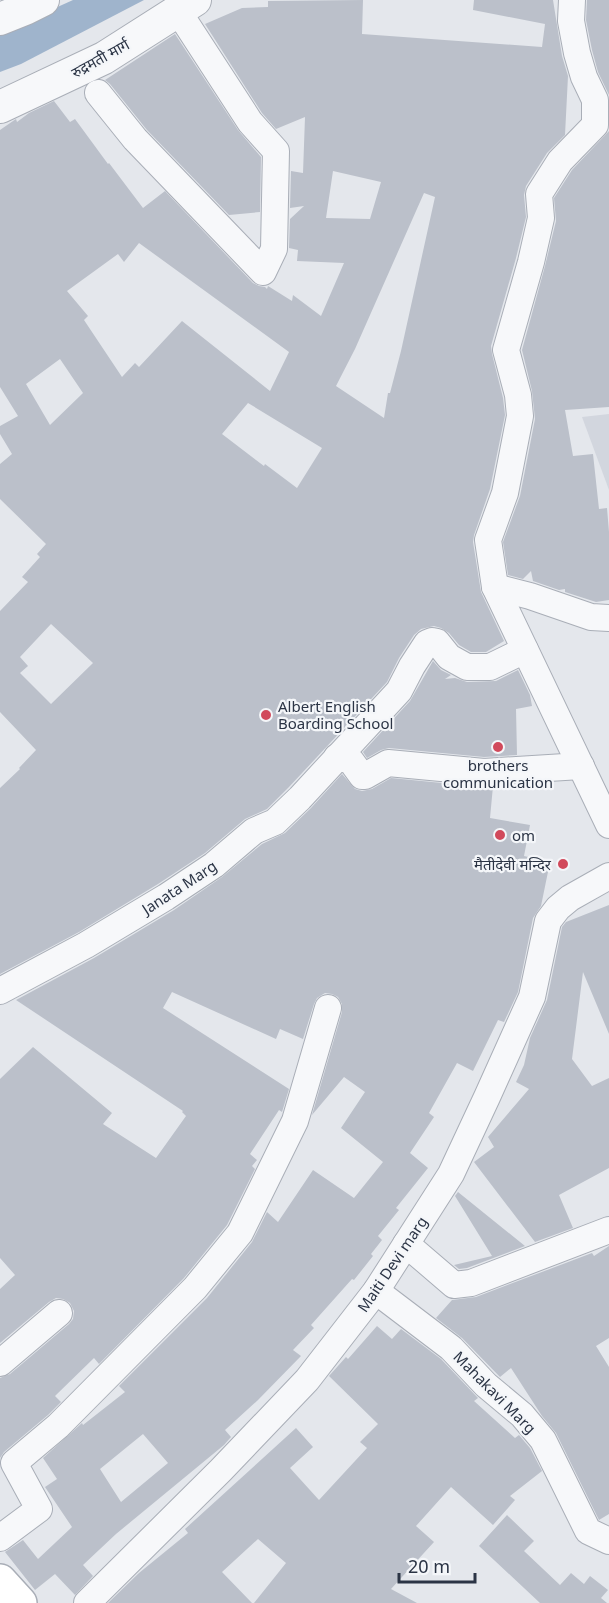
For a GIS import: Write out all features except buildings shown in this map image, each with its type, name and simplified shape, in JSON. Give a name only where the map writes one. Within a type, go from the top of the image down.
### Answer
[{"type":"main road","points":[[0,1581],[20,1603]]},
{"type":"street","points":[[0,19],[43,0]]},
{"type":"street","points":[[572,0],[571,21],[584,77],[595,100],[595,125],[560,161],[539,194],[541,218],[506,350],[518,395],[520,416],[505,493],[488,540],[495,587],[609,825]]},
{"type":"street","points":[[98,93],[135,139],[263,272],[274,249],[276,151],[250,122],[187,6]]},
{"type":"street","name":"रुद्रमती मार्ग","points":[[0,107],[104,58],[187,6]]},
{"type":"street","points":[[495,587],[530,596],[591,617],[609,618]]},
{"type":"street","name":"Janata Marg","points":[[0,991],[86,945],[166,897],[214,865],[254,831],[275,822],[399,691],[427,643],[437,642],[449,657],[467,667],[490,667],[525,650]]},
{"type":"street","points":[[337,757],[351,761],[362,776],[388,763],[484,772],[581,766]]},
{"type":"street","name":"Maiti Devi marg","points":[[87,1603],[221,1470],[307,1380],[376,1291],[451,1174],[532,997],[548,921],[570,898],[609,876]]},
{"type":"street","points":[[0,1538],[39,1509],[14,1463],[58,1426],[186,1297],[240,1233],[296,1121],[328,1008]]},
{"type":"street","points":[[406,1244],[454,1285],[471,1283],[609,1230]]},
{"type":"street","name":"Mahakavi Marg","points":[[376,1291],[451,1348],[486,1385],[522,1415],[543,1440],[588,1532],[609,1541]]},
{"type":"street","points":[[0,1363],[59,1313]]},
{"type":"shaded area","points":[[609,414],[609,490],[582,417]]},
{"type":"water","points":[[73,0],[144,0],[21,64],[0,72],[0,33]]},
{"type":"place","name":"Albert English Boarding School","points":[[266,715]]},
{"type":"place","name":"brothers communication","points":[[498,747]]},
{"type":"place","name":"om","points":[[500,835]]},
{"type":"place","name":"मैतीदेवी मन्दिर","points":[[563,864]]}]
